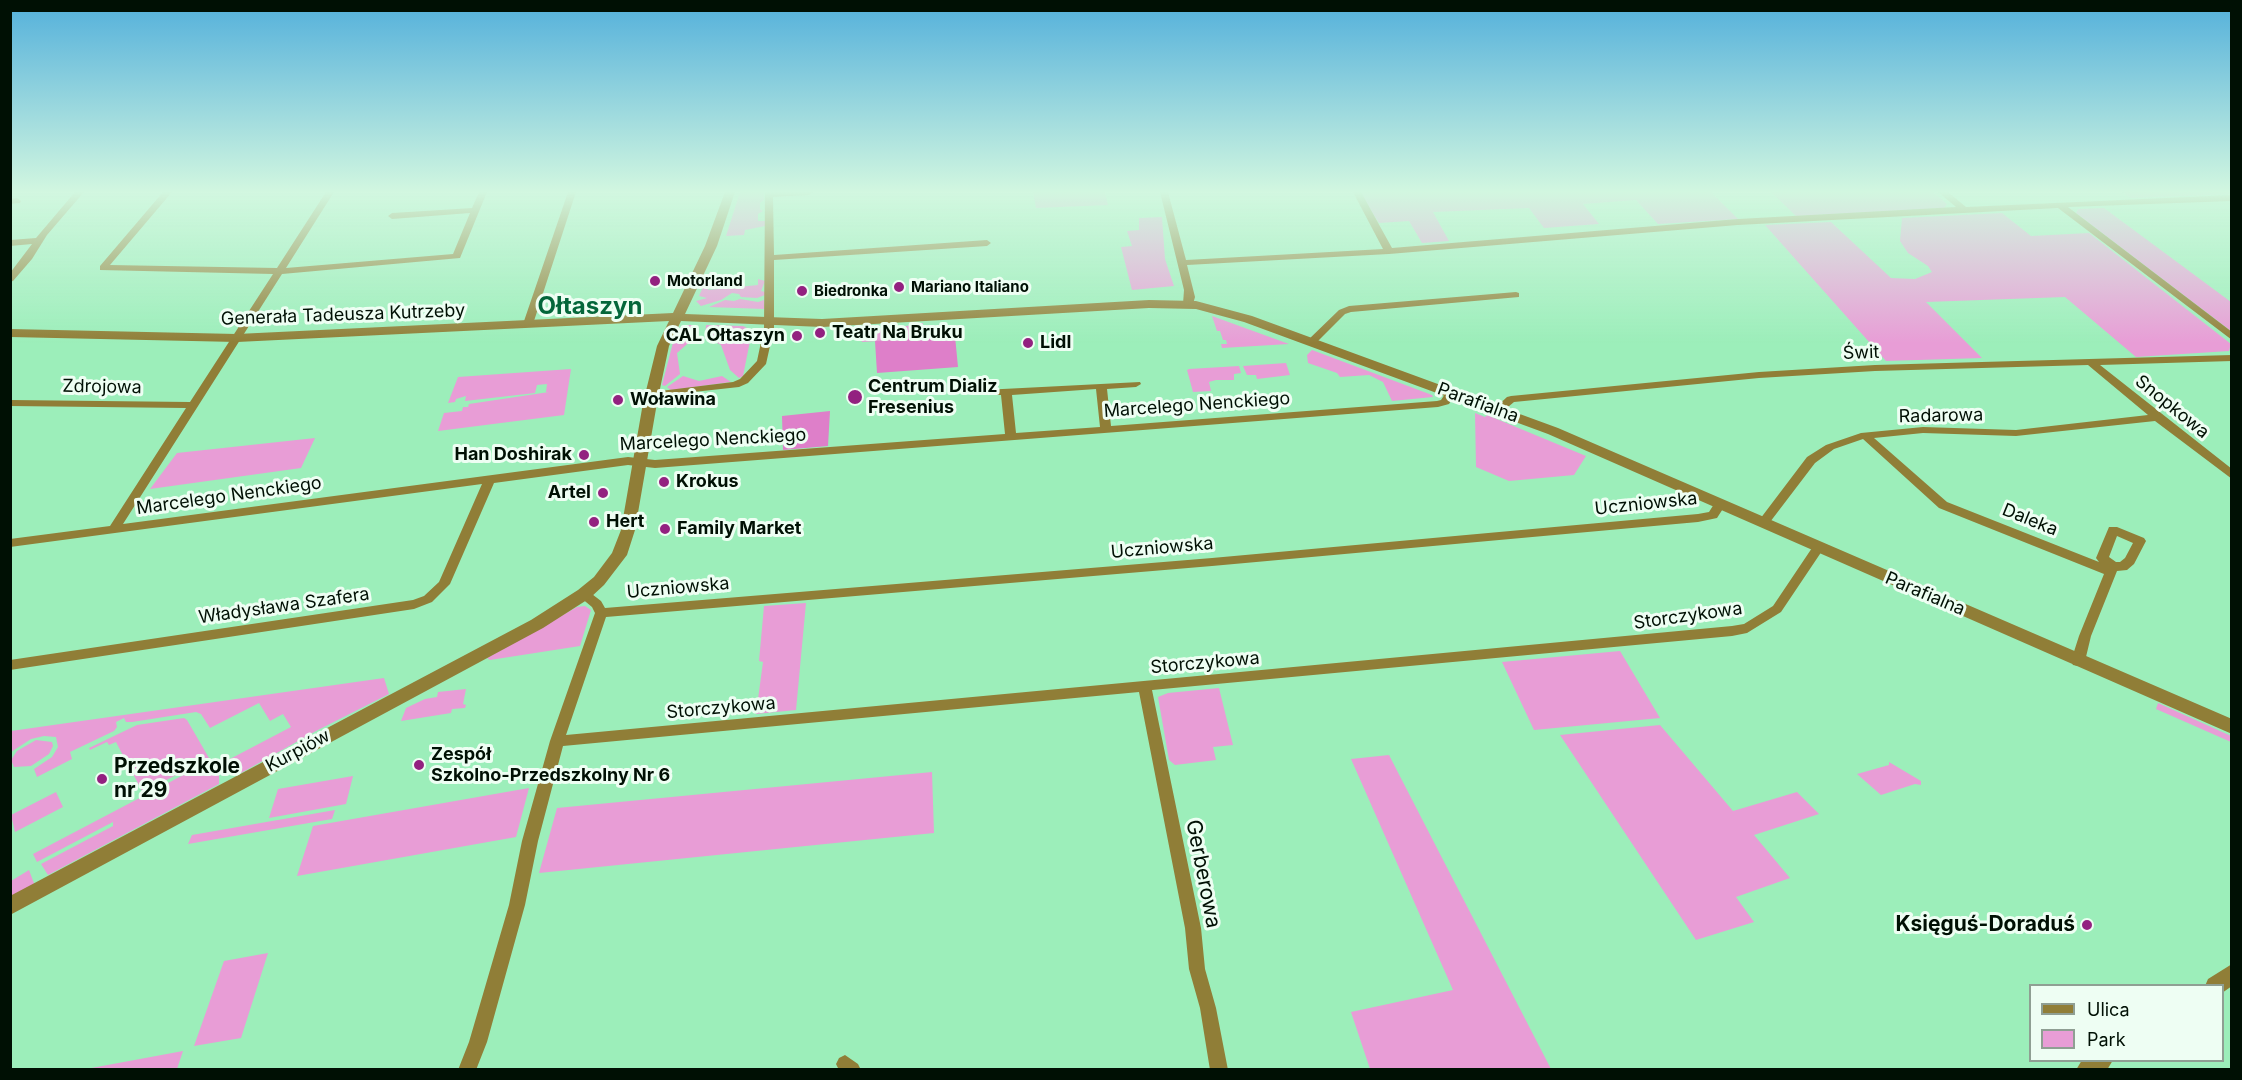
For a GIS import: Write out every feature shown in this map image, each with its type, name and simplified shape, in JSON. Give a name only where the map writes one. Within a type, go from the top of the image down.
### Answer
[{"type":"street","points":[[10,279],[37,242]]},
{"type":"street","points":[[125,242],[103,268],[281,271],[457,256],[462,242]]},
{"type":"street","points":[[114,529],[299,242]]},
{"type":"street","points":[[528,324],[555,242]]},
{"type":"street","name":"Kurpiów","points":[[10,906],[537,624],[584,594],[606,573],[622,549],[656,394],[663,346],[712,242]]},
{"type":"street","points":[[656,394],[735,385],[744,381],[762,362],[769,322],[768,242]]},
{"type":"street","points":[[1177,242],[1190,297],[1188,304]]},
{"type":"street","points":[[1384,242],[1389,251]]},
{"type":"street","points":[[1182,263],[1389,251],[1486,242]]},
{"type":"street","points":[[2109,242],[2232,337]]},
{"type":"street","points":[[768,258],[987,243]]},
{"type":"street","points":[[1311,342],[1342,312],[1349,309],[1516,295]]},
{"type":"street","name":"Parafialna","points":[[676,317],[822,323],[1149,304],[1188,304],[1238,315],[1498,410],[2232,727]]},
{"type":"street","name":"Generała Tadeusza Kutrzeby","points":[[10,333],[237,338],[676,317]]},
{"type":"street","name":"Świt","points":[[1498,410],[1511,399],[1759,375],[1875,368],[2232,358]]},
{"type":"street","name":"Snopkowa","points":[[2092,363],[2232,475]]},
{"type":"street","points":[[983,393],[1136,384]]},
{"type":"street","points":[[1101,386],[1106,430]]},
{"type":"street","points":[[1006,392],[1011,437]]},
{"type":"street","name":"Marcelego Nenckiego","points":[[10,543],[628,461],[655,464],[1438,404],[1445,402],[1451,393]]},
{"type":"street","name":"Zdrojowa","points":[[10,403],[193,405]]},
{"type":"street","name":"Radarowa","points":[[1763,523],[1811,460],[1830,447],[1867,437],[1923,430],[2016,433],[2157,417]]},
{"type":"street","name":"Daleka","points":[[1867,437],[1943,505],[2113,569]]},
{"type":"street","name":"Władysława Szafera","points":[[10,665],[414,604],[428,598],[444,584],[489,480]]},
{"type":"street","name":"Uczniowska","points":[[602,613],[1223,561],[1698,518],[1713,515],[1720,504]]},
{"type":"street","points":[[2114,531],[2140,541],[2130,561],[2123,567],[2113,569],[2102,558],[2114,531]]},
{"type":"street","name":"Storczykowa","points":[[557,741],[1732,631],[1747,628],[1777,609],[1818,548]]},
{"type":"street","points":[[2078,661],[2085,645],[2085,636],[2113,569]]},
{"type":"street","points":[[467,1070],[478,1042],[517,905],[530,841],[557,741],[602,613],[597,603],[584,594]]},
{"type":"street","name":"Gerberowa","points":[[1145,687],[1193,928],[1197,969],[1208,1008],[1219,1070]]},
{"type":"street","points":[[2218,984],[2232,974]]},
{"type":"green space","points":[[1131,242],[1164,242],[1165,259],[1174,286],[1132,290],[1121,247],[1132,246]]},
{"type":"green space","points":[[1780,242],[1853,242],[1891,278],[1915,279],[1932,272],[1928,266],[1908,253],[1901,242],[2101,242],[2231,344],[2229,351],[2136,357],[2065,297],[1926,302],[1982,358],[1886,361]]},
{"type":"green space","points":[[2115,242],[2150,242],[2231,302],[2231,331]]},
{"type":"green space","points":[[710,272],[714,272],[708,290],[758,285],[758,279],[765,281],[761,291],[765,292],[765,295],[757,298],[741,297],[739,294],[732,293],[721,300],[701,306],[696,301],[707,298],[699,296]]},
{"type":"green space","points":[[740,299],[758,302],[764,300],[764,309],[709,307],[725,300]]},
{"type":"green space","points":[[1212,316],[1289,344],[1222,348],[1221,344],[1227,344],[1226,340],[1223,340],[1220,331],[1217,331]]},
{"type":"green space","points":[[923,323],[923,338],[862,342],[858,334],[859,330],[841,329],[890,329]]},
{"type":"green space","points":[[684,325],[696,325],[693,339],[677,353],[680,374],[665,386],[662,385],[676,331]]},
{"type":"green space","points":[[706,325],[743,326],[749,329],[751,336],[743,376],[739,378],[730,370],[721,345],[705,337]]},
{"type":"green space","points":[[1312,350],[1433,397],[1392,401],[1383,382],[1369,375],[1340,377],[1337,373],[1308,363],[1307,355]]},
{"type":"green space","points":[[1286,363],[1290,375],[1257,379],[1256,375],[1247,375],[1243,366]]},
{"type":"green space","points":[[1239,366],[1241,373],[1234,374],[1234,380],[1209,382],[1211,391],[1193,392],[1187,370]]},
{"type":"green space","points":[[571,369],[564,415],[438,431],[444,413],[462,411],[463,407],[468,407],[469,404],[549,392],[546,392],[547,384],[537,385],[535,393],[465,401],[466,396],[448,403],[458,377]]},
{"type":"green space","points":[[683,376],[699,381],[722,376],[731,382],[671,390],[667,387]]},
{"type":"green space","points":[[1475,413],[1485,417],[1487,415],[1586,456],[1574,475],[1509,481],[1476,467]]},
{"type":"green space","points":[[315,438],[301,468],[150,489],[177,453]]},
{"type":"green space","points":[[806,603],[796,710],[756,714],[763,662],[759,661],[764,606]]},
{"type":"green space","points":[[585,606],[591,610],[580,646],[490,660],[487,658],[577,607]]},
{"type":"green space","points":[[1620,651],[1660,718],[1534,730],[1502,662]]},
{"type":"green space","points":[[384,678],[389,694],[241,773],[235,771],[228,760],[291,727],[283,714],[270,721],[259,703],[210,728],[201,714],[196,712],[132,722],[126,722],[124,718],[116,722],[117,727],[114,731],[70,752],[72,759],[37,777],[34,769],[52,757],[58,747],[56,737],[44,736],[31,739],[11,752],[11,731]]},
{"type":"green space","points":[[1219,688],[1233,745],[1213,747],[1216,760],[1175,765],[1169,760],[1158,697],[1168,693]]},
{"type":"green space","points":[[466,689],[463,704],[466,705],[465,708],[452,709],[451,713],[401,721],[406,708],[425,699],[437,697],[438,692]]},
{"type":"green space","points":[[2158,703],[2231,736],[2231,742],[2156,709]]},
{"type":"green space","points":[[184,718],[209,758],[145,791],[142,791],[131,770],[135,768],[134,765],[129,767],[116,742],[109,745],[107,742],[90,750],[89,748],[137,725]]},
{"type":"green space","points":[[1660,725],[1733,811],[1797,792],[1819,814],[1754,835],[1790,878],[1736,897],[1754,922],[1696,940],[1560,735]]},
{"type":"green space","points":[[36,740],[52,742],[53,746],[49,754],[31,766],[14,767],[11,760],[17,751]]},
{"type":"green space","points":[[1389,755],[1551,1069],[1370,1069],[1351,1012],[1453,990],[1351,759]]},
{"type":"green space","points":[[210,761],[219,776],[219,784],[48,875],[41,864],[113,826],[113,822],[37,862],[33,854]]},
{"type":"green space","points":[[1889,762],[1921,781],[1921,785],[1915,784],[1881,795],[1857,774],[1889,765]]},
{"type":"green space","points":[[932,772],[934,833],[539,873],[557,808]]},
{"type":"green space","points":[[353,776],[346,804],[269,818],[278,789]]},
{"type":"green space","points":[[529,788],[516,837],[297,876],[313,826]]},
{"type":"green space","points":[[56,792],[63,807],[15,832],[11,815]]},
{"type":"green space","points":[[335,810],[332,819],[188,844],[192,835]]},
{"type":"green space","points":[[29,870],[35,886],[11,900],[11,881]]},
{"type":"green space","points":[[268,953],[241,1038],[194,1046],[224,961]]},
{"type":"green space","points":[[183,1051],[177,1069],[86,1069]]},
{"type":"shaded area","points":[[955,336],[958,367],[877,373],[875,341]]},
{"type":"shaded area","points":[[830,411],[828,446],[783,450],[782,416]]},
{"type":"place","name":"Motorland","points":[[655,281]]},
{"type":"place","name":"Mariano Italiano","points":[[899,287]]},
{"type":"place","name":"Biedronka","points":[[802,291]]},
{"type":"place","name":"Teatr Na Bruku","points":[[820,333]]},
{"type":"place","name":"CAL Ołtaszyn","points":[[797,336]]},
{"type":"place","name":"Lidl","points":[[1028,343]]},
{"type":"place","name":"Centrum Dializ Fresenius","points":[[855,397]]},
{"type":"place","name":"Woławina","points":[[618,400]]},
{"type":"place","name":"Han Doshirak","points":[[584,455]]},
{"type":"place","name":"Krokus","points":[[664,482]]},
{"type":"place","name":"Artel","points":[[603,493]]},
{"type":"place","name":"Hert","points":[[594,522]]},
{"type":"place","name":"Family Market","points":[[665,529]]},
{"type":"place","name":"Zespół Szkolno-Przedszkolny Nr 6","points":[[419,765]]},
{"type":"place","name":"Przedszkole nr 29","points":[[102,779]]},
{"type":"place","name":"Księguś-Doraduś","points":[[2087,925]]},
{"type":"district","name":"Ołtaszyn","points":[[590,307]]}]
